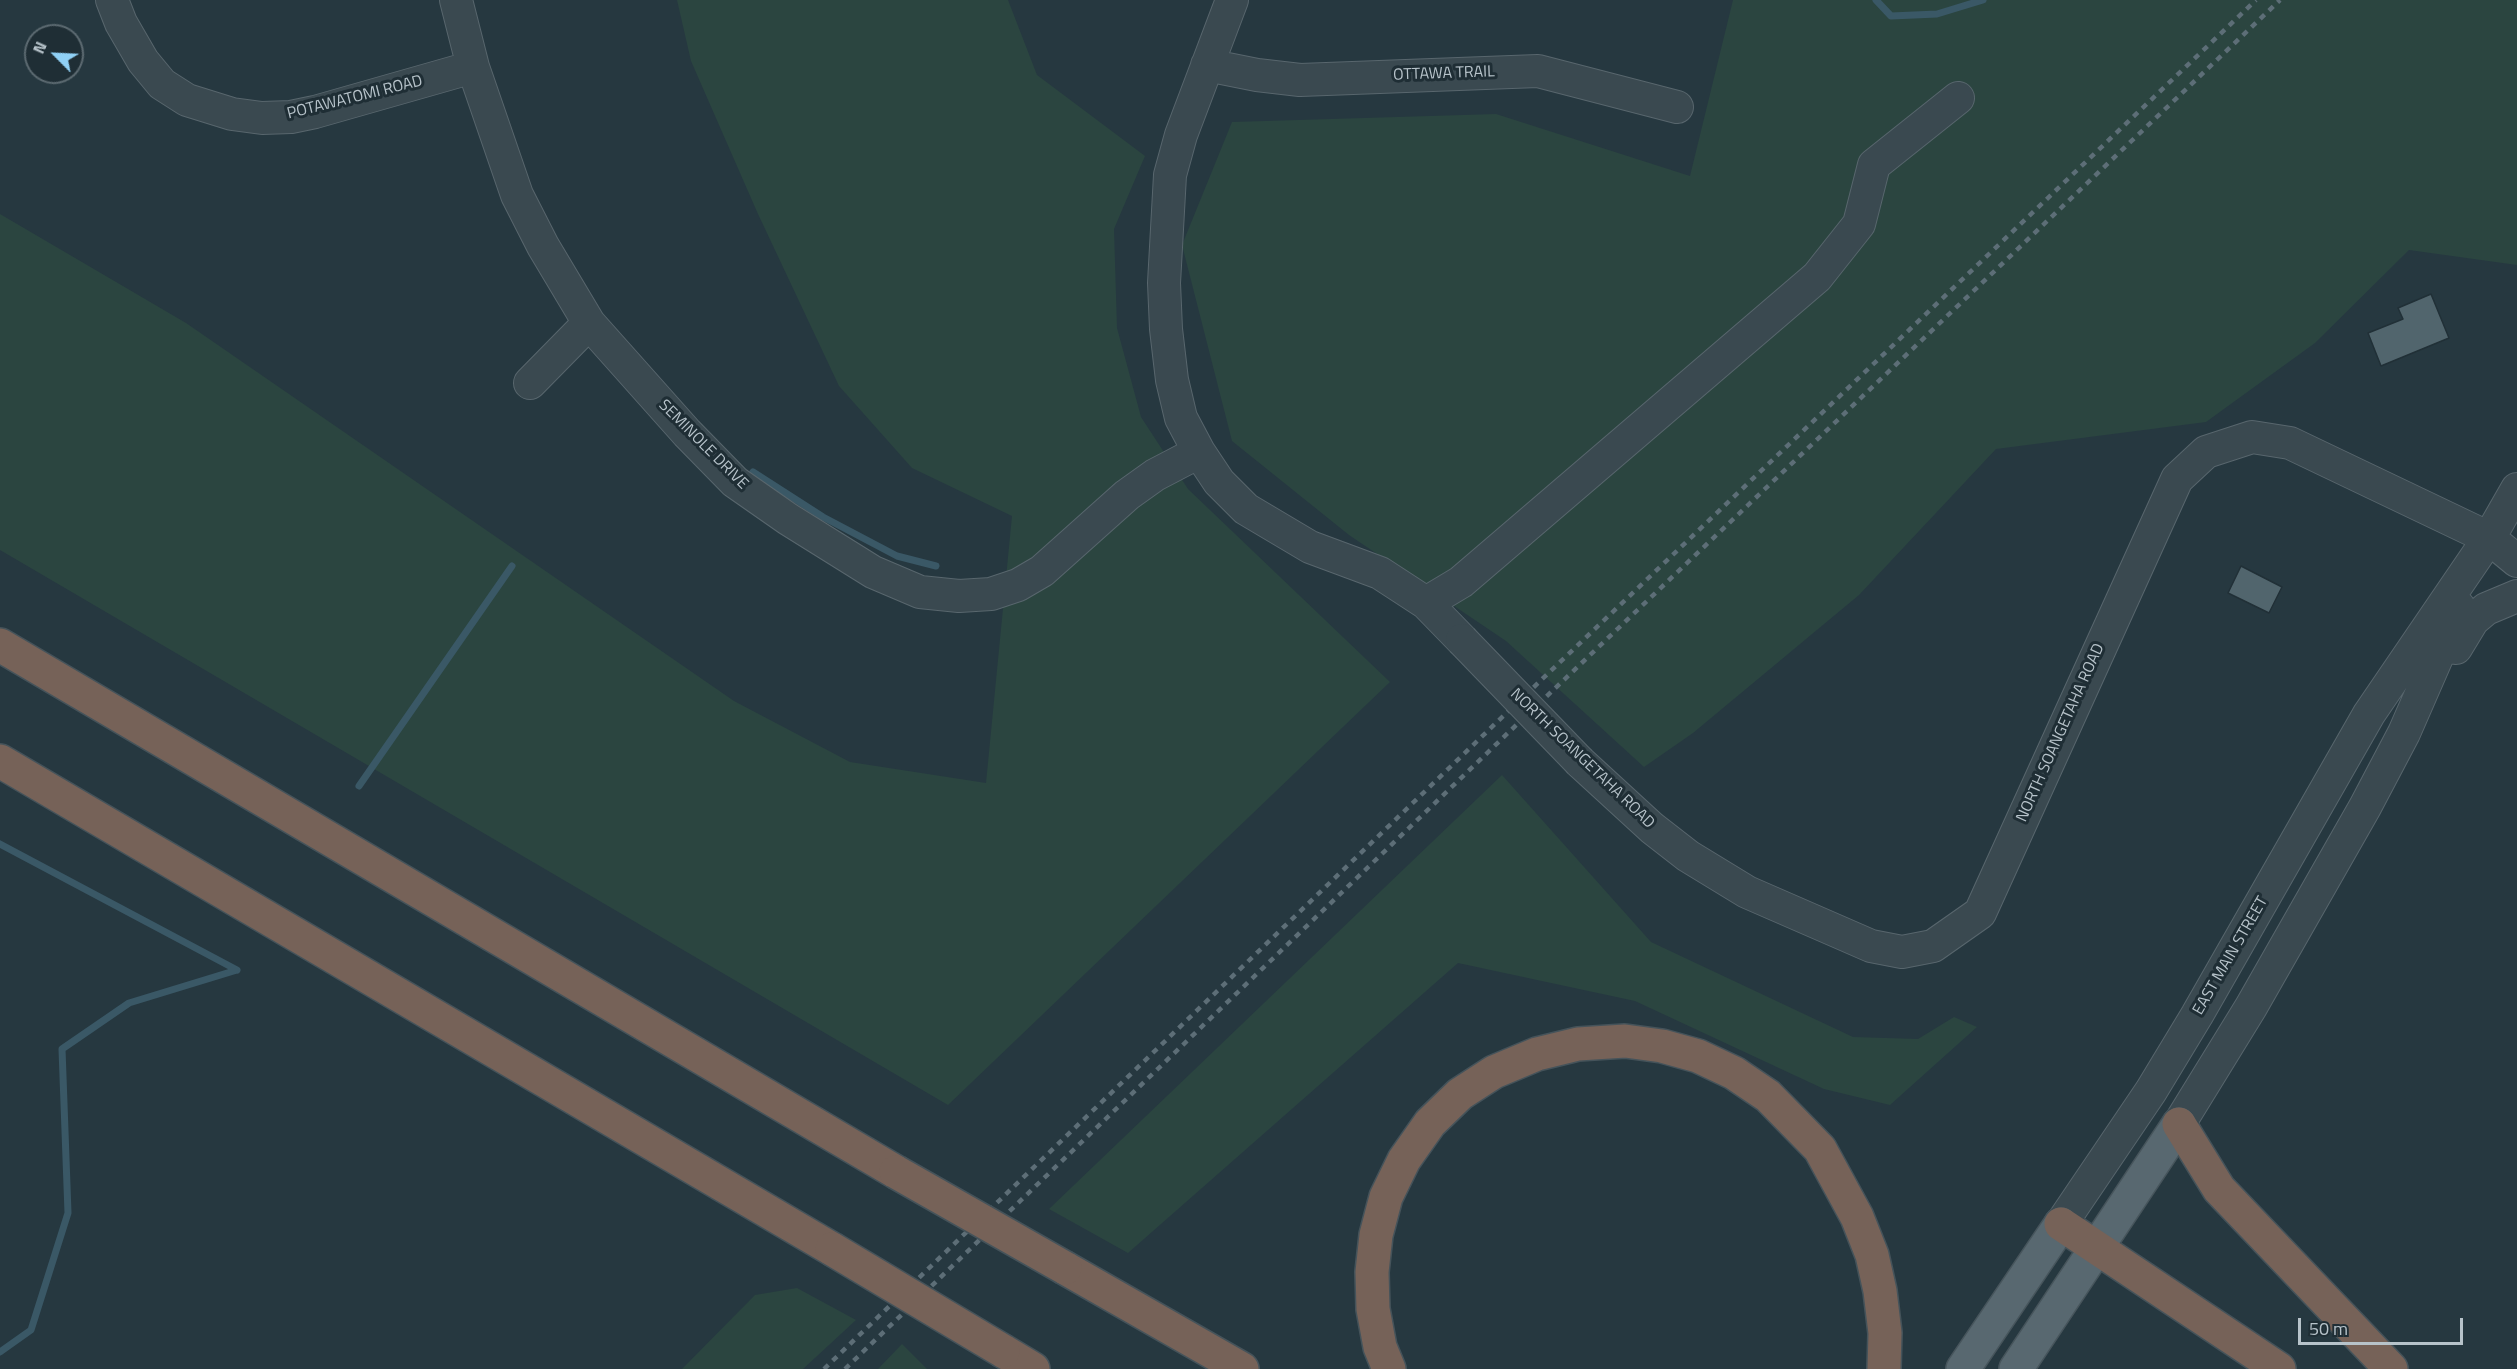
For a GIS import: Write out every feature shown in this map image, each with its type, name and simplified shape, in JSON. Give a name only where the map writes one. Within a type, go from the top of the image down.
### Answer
[{"type":"highway","points":[[0,645],[896,1172],[1242,1369]]},
{"type":"highway","points":[[0,760],[1033,1369]]},
{"type":"highway","points":[[1389,1369],[1380,1347],[1373,1309],[1372,1272],[1376,1235],[1386,1197],[1404,1160],[1430,1123],[1460,1094],[1494,1072],[1526,1058],[1578,1044],[1625,1041],[1662,1046],[1698,1056],[1734,1073],[1768,1096],[1820,1149],[1857,1217],[1872,1255],[1880,1291],[1885,1333],[1884,1369]]},
{"type":"highway","points":[[2179,1124],[2219,1189],[2391,1369]]},
{"type":"highway","points":[[2061,1224],[2279,1369]]},
{"type":"main road","name":"EAST MAIN STREET","points":[[2016,1369],[2179,1124]]},
{"type":"main road","name":"EAST MAIN STREET","points":[[1963,1369],[2061,1224]]},
{"type":"street","name":"POTAWATOMI ROAD","points":[[112,0],[121,23],[143,61],[162,84],[187,100],[232,114],[262,118],[299,115],[473,67]]},
{"type":"street","name":"SEMINOLE DRIVE","points":[[456,0],[492,128],[517,195],[543,246],[589,323],[735,482],[788,519],[873,572],[920,592],[959,596],[991,594],[1018,585],[1042,571],[1127,495],[1155,475],[1199,452]]},
{"type":"street","name":"NORTH SOANGETAHA ROAD","points":[[1232,0],[1181,135],[1170,176],[1164,283],[1166,329],[1172,380],[1181,418],[1199,452],[1219,482],[1246,509],[1310,547],[1380,573],[1426,603],[1580,762],[1652,828],[1679,849],[1747,892],[1871,946],[1902,952],[1933,946],[1980,913],[2177,479],[2206,452],[2252,437],[2290,443],[2503,537],[2517,561]]},
{"type":"street","name":"OTTAWA TRAIL","points":[[1207,65],[1257,75],[1300,80],[1538,71],[1677,107]]},
{"type":"street","points":[[1426,603],[1461,582],[1817,277],[1859,224],[1874,165],[1958,98]]},
{"type":"street","points":[[530,383],[589,323]]},
{"type":"street","name":"EAST MAIN STREET","points":[[2179,1124],[2251,1007],[2365,807],[2503,537],[2517,489]]},
{"type":"street","name":"EAST MAIN STREET","points":[[2061,1224],[2151,1091],[2197,1015],[2369,714],[2503,537]]},
{"type":"street","points":[[2404,733],[2473,620],[2486,609],[2517,596]]},
{"type":"green space","points":[[677,0],[1008,0],[1037,75],[1145,156],[1114,229],[1117,328],[1141,417],[1188,489],[1390,682],[948,1105],[0,550],[0,214],[186,323],[734,701],[850,762],[986,783],[1012,516],[912,468],[839,386],[758,214],[691,61]]},
{"type":"green space","points":[[1733,0],[2517,0],[2517,265],[2409,250],[2315,343],[2206,422],[1996,449],[1859,595],[1693,733],[1644,767],[1506,641],[1349,535],[1232,441],[1182,245],[1232,122],[1496,114],[1690,176]]},
{"type":"green space","points":[[1502,775],[1651,942],[1853,1037],[1918,1039],[1954,1017],[1977,1027],[1890,1105],[1824,1089],[1635,1001],[1458,963],[1128,1253],[1049,1209]]},
{"type":"green space","points":[[797,1288],[856,1320],[803,1369],[682,1369],[755,1295]]},
{"type":"green space","points":[[902,1344],[927,1369],[878,1369]]},
{"type":"building","points":[[2431,294],[2449,338],[2381,366],[2368,333],[2403,319],[2398,308]]},
{"type":"building","points":[[2241,566],[2282,587],[2269,613],[2228,593]]},
{"type":"waterway","points":[[1876,0],[1891,16],[1937,14],[1983,0]]},
{"type":"waterway","points":[[753,472],[823,517],[897,556],[936,566]]},
{"type":"waterway","points":[[359,786],[512,566]]},
{"type":"waterway","points":[[0,844],[237,970]]},
{"type":"waterway","points":[[0,1352],[31,1330],[68,1213],[62,1049],[129,1003],[237,970]]},
{"type":"railway","points":[[824,1369],[1496,723],[2256,0]]},
{"type":"railway","points":[[845,1369],[1509,732],[2280,0]]}]
